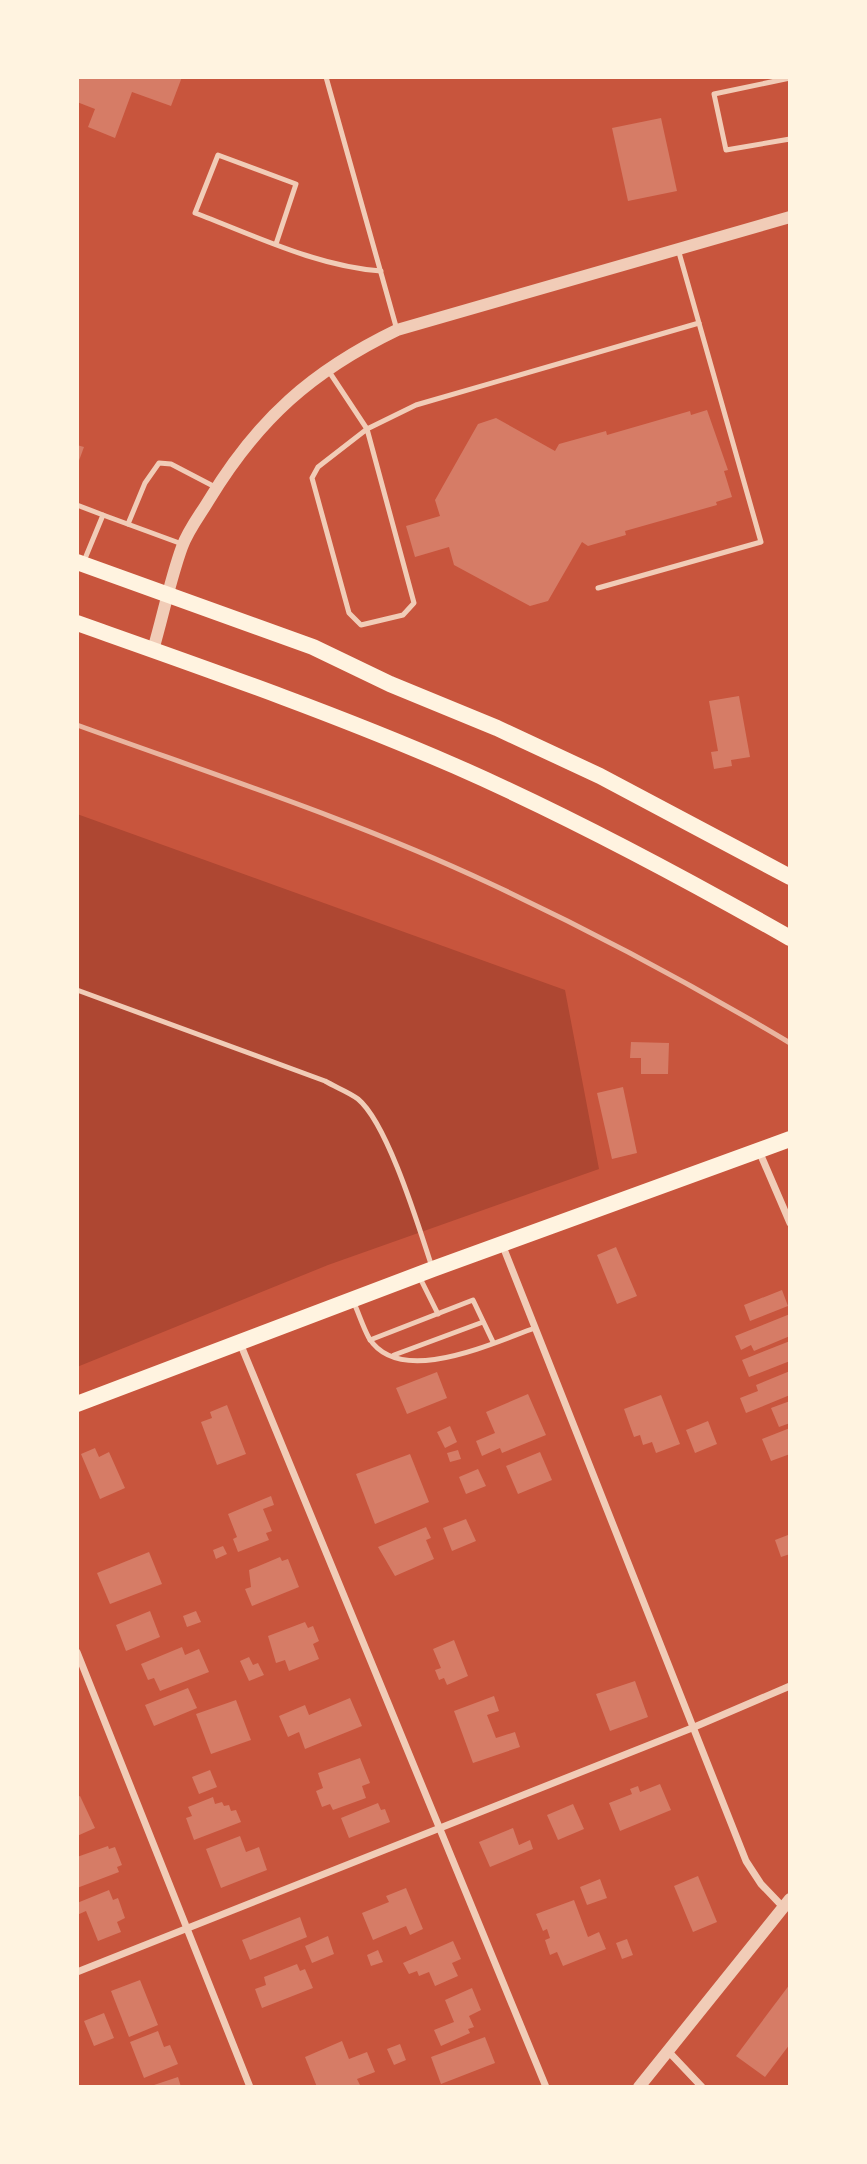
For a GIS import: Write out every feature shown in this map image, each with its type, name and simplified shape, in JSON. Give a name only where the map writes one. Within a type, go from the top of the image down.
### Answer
[{"type":"main road","points":[[80,563],[313,647],[390,684],[600,776],[790,877]]},
{"type":"main road","points":[[77,623],[315,709],[455,766],[591,831],[790,938]]},
{"type":"main road","points":[[77,1404],[426,1271],[790,1139]]},
{"type":"street","points":[[153,650],[183,544],[235,456],[297,392],[327,369],[397,330],[790,217]]},
{"type":"street","points":[[759,1151],[790,1223]]},
{"type":"street","points":[[502,1243],[746,1861],[761,1884],[787,1903],[639,2087]]},
{"type":"street","points":[[240,1342],[546,2087]]},
{"type":"street","points":[[77,1652],[250,2087]]},
{"type":"street","points":[[77,1972],[692,1728],[790,1686]]},
{"type":"street","points":[[668,2051],[702,2087]]},
{"type":"lane","points":[[326,77],[397,330]]},
{"type":"lane","points":[[790,78],[714,94],[726,150],[790,139]]},
{"type":"lane","points":[[276,244],[296,184],[218,155],[195,213],[276,244],[345,268],[382,271]]},
{"type":"lane","points":[[598,588],[761,542],[678,249]]},
{"type":"lane","points":[[327,369],[367,429],[414,603],[403,615],[361,625],[349,613],[312,478],[318,467],[367,429],[416,405],[699,323]]},
{"type":"lane","points":[[128,524],[145,483],[159,463],[171,464],[216,488]]},
{"type":"lane","points":[[77,505],[183,544]]},
{"type":"lane","points":[[80,563],[103,514]]},
{"type":"lane","points":[[77,990],[325,1081],[358,1099],[386,1140],[438,1314]]},
{"type":"lane","points":[[353,1299],[370,1340],[391,1356],[431,1363],[536,1328]]},
{"type":"lane","points":[[370,1340],[473,1300],[493,1342]]},
{"type":"lane","points":[[391,1356],[483,1322]]},
{"type":"shaded area","points":[[77,814],[565,990],[599,1169],[328,1265],[77,1367]]},
{"type":"building","points":[[77,77],[182,77],[171,106],[132,92],[115,138],[88,127],[95,109],[77,102]]},
{"type":"building","points":[[661,118],[677,191],[628,201],[612,128]]},
{"type":"building","points":[[707,410],[728,470],[724,471],[732,497],[716,502],[717,505],[625,531],[626,535],[588,546],[582,542],[548,601],[530,606],[454,565],[449,547],[415,557],[406,526],[440,516],[435,500],[478,424],[496,418],[555,451],[559,444],[606,431],[607,435],[690,411],[691,415]]},
{"type":"building","points":[[77,445],[84,447],[77,466]]},
{"type":"building","points":[[739,696],[750,757],[731,760],[732,766],[714,769],[711,752],[718,751],[709,701]]},
{"type":"building","points":[[631,1042],[669,1043],[668,1074],[641,1074],[641,1058],[630,1058]]},
{"type":"building","points":[[623,1087],[637,1153],[612,1159],[597,1093]]},
{"type":"building","points":[[616,1247],[637,1296],[617,1304],[597,1255]]},
{"type":"building","points":[[782,1290],[788,1306],[750,1321],[744,1305]]},
{"type":"building","points":[[790,1314],[790,1336],[754,1351],[751,1345],[741,1350],[735,1336]]},
{"type":"building","points":[[790,1341],[790,1361],[749,1377],[742,1360]]},
{"type":"building","points":[[790,1371],[790,1395],[746,1413],[740,1398],[758,1391],[756,1385]]},
{"type":"building","points":[[437,1372],[447,1398],[407,1414],[396,1388]]},
{"type":"building","points":[[528,1394],[546,1435],[502,1453],[500,1448],[482,1456],[476,1441],[495,1433],[486,1412]]},
{"type":"building","points":[[661,1395],[680,1444],[656,1453],[652,1442],[643,1445],[640,1435],[634,1437],[624,1409]]},
{"type":"building","points":[[790,1401],[790,1423],[779,1427],[771,1408]]},
{"type":"building","points":[[227,1405],[246,1454],[217,1465],[201,1422],[212,1418],[210,1412]]},
{"type":"building","points":[[708,1421],[717,1444],[695,1453],[686,1430]]},
{"type":"building","points":[[450,1426],[457,1442],[445,1448],[437,1432]]},
{"type":"building","points":[[790,1428],[790,1454],[771,1461],[762,1439]]},
{"type":"building","points":[[95,1448],[99,1457],[109,1452],[125,1488],[100,1499],[81,1454]]},
{"type":"building","points":[[458,1450],[461,1459],[450,1462],[447,1453]]},
{"type":"building","points":[[540,1452],[552,1480],[518,1494],[506,1466]]},
{"type":"building","points":[[410,1454],[429,1502],[375,1524],[356,1474]]},
{"type":"building","points":[[478,1469],[486,1486],[466,1494],[459,1477]]},
{"type":"building","points":[[271,1496],[274,1505],[263,1509],[272,1531],[266,1533],[269,1540],[238,1552],[233,1539],[237,1537],[228,1514]]},
{"type":"building","points":[[466,1519],[476,1541],[452,1551],[443,1528]]},
{"type":"building","points":[[426,1527],[431,1538],[426,1540],[434,1559],[395,1576],[378,1547]]},
{"type":"building","points":[[788,1535],[790,1554],[781,1557],[775,1540]]},
{"type":"building","points":[[223,1546],[227,1554],[216,1559],[213,1550]]},
{"type":"building","points":[[149,1552],[162,1584],[110,1604],[97,1573]]},
{"type":"building","points":[[280,1557],[282,1561],[288,1559],[299,1587],[252,1606],[245,1589],[251,1587],[249,1570]]},
{"type":"building","points":[[150,1611],[160,1637],[126,1651],[116,1625]]},
{"type":"building","points":[[196,1611],[201,1622],[187,1627],[183,1616]]},
{"type":"building","points":[[305,1622],[308,1628],[313,1626],[319,1641],[313,1644],[319,1659],[289,1671],[285,1660],[276,1663],[268,1636]]},
{"type":"building","points":[[454,1640],[468,1676],[447,1685],[444,1678],[439,1680],[435,1670],[441,1668],[433,1649]]},
{"type":"building","points":[[182,1647],[185,1655],[199,1649],[209,1672],[160,1691],[154,1678],[148,1680],[141,1664]]},
{"type":"building","points":[[249,1657],[253,1665],[258,1663],[264,1675],[249,1681],[240,1661]]},
{"type":"building","points":[[635,1681],[648,1717],[610,1731],[596,1694]]},
{"type":"building","points":[[188,1688],[197,1708],[154,1726],[145,1705]]},
{"type":"building","points":[[494,1696],[499,1711],[487,1715],[496,1738],[515,1732],[520,1747],[473,1763],[454,1711]]},
{"type":"building","points":[[350,1698],[362,1726],[305,1749],[299,1732],[288,1737],[279,1716],[305,1705],[309,1715]]},
{"type":"building","points":[[236,1700],[251,1740],[211,1754],[196,1714]]},
{"type":"building","points":[[360,1758],[370,1783],[362,1786],[366,1798],[333,1810],[330,1804],[322,1807],[316,1791],[323,1788],[318,1773]]},
{"type":"building","points":[[210,1770],[217,1787],[199,1794],[192,1777]]},
{"type":"building","points":[[660,1784],[671,1810],[620,1831],[609,1803],[632,1794],[630,1789],[638,1786],[640,1792]]},
{"type":"building","points":[[80,1796],[95,1828],[77,1836],[77,1797]]},
{"type":"building","points":[[213,1797],[215,1804],[222,1802],[224,1806],[229,1805],[231,1811],[236,1810],[241,1822],[194,1840],[186,1818],[192,1816],[188,1807]]},
{"type":"building","points":[[378,1803],[381,1810],[385,1809],[390,1822],[349,1838],[341,1818]]},
{"type":"building","points":[[573,1804],[584,1829],[558,1840],[547,1815]]},
{"type":"building","points":[[513,1828],[519,1845],[530,1840],[533,1849],[490,1867],[479,1842]]},
{"type":"building","points":[[240,1836],[246,1852],[259,1847],[267,1870],[221,1888],[206,1849]]},
{"type":"building","points":[[108,1846],[109,1849],[115,1847],[122,1865],[117,1867],[119,1872],[77,1888],[77,1857]]},
{"type":"building","points":[[698,1876],[717,1922],[693,1932],[674,1886]]},
{"type":"building","points":[[600,1879],[607,1898],[587,1905],[580,1887]]},
{"type":"building","points":[[406,1888],[423,1929],[410,1935],[406,1926],[373,1940],[362,1913],[389,1902],[386,1896]]},
{"type":"building","points":[[109,1890],[113,1900],[118,1898],[125,1918],[117,1922],[121,1932],[98,1941],[86,1911],[77,1915],[77,1903]]},
{"type":"building","points":[[574,1900],[588,1937],[599,1932],[606,1949],[563,1966],[557,1952],[550,1955],[545,1940],[550,1938],[547,1929],[543,1931],[536,1914]]},
{"type":"building","points":[[300,1917],[307,1937],[250,1960],[242,1940]]},
{"type":"building","points":[[328,1936],[334,1954],[312,1963],[305,1946]]},
{"type":"building","points":[[627,1939],[633,1955],[622,1959],[616,1943]]},
{"type":"building","points":[[453,1941],[461,1959],[452,1963],[458,1976],[435,1986],[429,1972],[419,1976],[417,1971],[409,1974],[403,1963]]},
{"type":"building","points":[[378,1950],[383,1962],[371,1966],[367,1955]]},
{"type":"building","points":[[297,1964],[300,1971],[305,1969],[313,1988],[262,2008],[255,1989],[266,1985],[264,1977]]},
{"type":"building","points":[[140,1980],[158,2025],[129,2037],[111,1991]]},
{"type":"building","points":[[790,1984],[790,2044],[765,2077],[736,2056]]},
{"type":"building","points":[[472,1988],[481,2010],[469,2016],[474,2027],[468,2029],[470,2033],[441,2046],[434,2030],[454,2022],[445,2000]]},
{"type":"building","points":[[104,2013],[114,2038],[94,2046],[84,2021]]},
{"type":"building","points":[[158,2031],[164,2047],[170,2045],[178,2064],[144,2078],[130,2042]]},
{"type":"building","points":[[485,2037],[495,2063],[441,2084],[431,2057]]},
{"type":"building","points":[[342,2041],[349,2059],[367,2052],[375,2072],[357,2079],[361,2087],[317,2087],[305,2057]]},
{"type":"building","points":[[400,2044],[406,2060],[394,2065],[387,2049]]},
{"type":"building","points":[[178,2077],[181,2087],[148,2087]]},
{"type":"railway","points":[[77,725],[285,800],[439,860],[604,939],[790,1043]]}]
